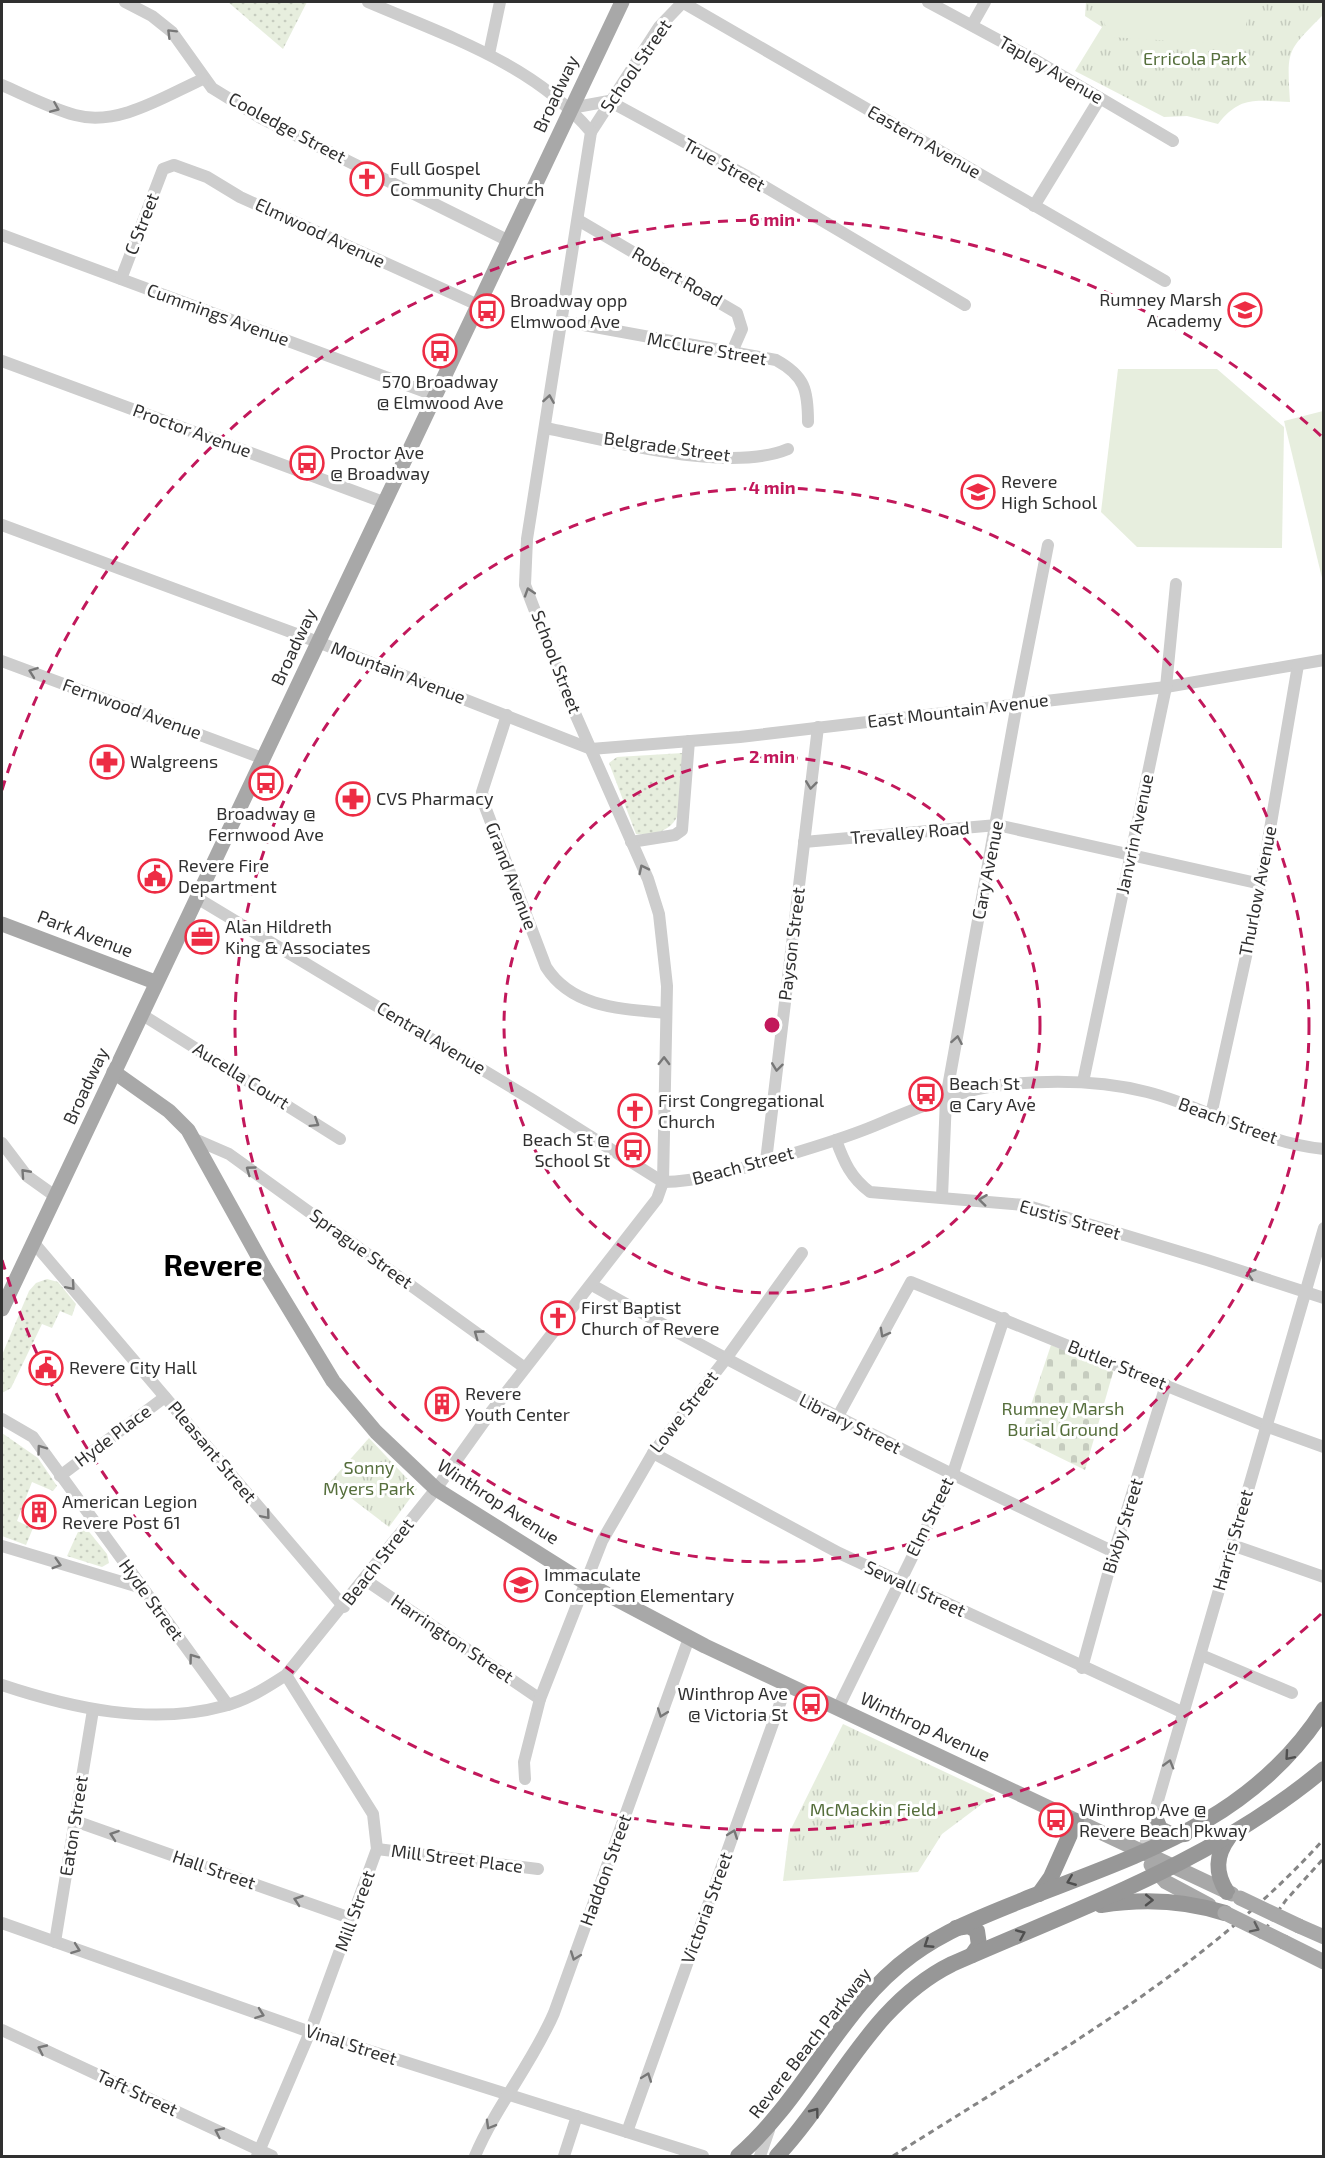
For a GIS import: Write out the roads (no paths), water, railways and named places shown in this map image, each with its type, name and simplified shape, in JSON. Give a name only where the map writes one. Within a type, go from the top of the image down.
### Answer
[{"type":"highway","name":"Revere Beach Parkway","points":[[738,2157],[771,2126],[870,1994],[909,1958],[955,1928],[1185,1834],[1232,1806],[1266,1780],[1299,1743],[1323,1709]]},
{"type":"highway","points":[[777,2157],[811,2117],[876,2025],[893,2005],[934,1973],[1174,1867],[1230,1837],[1273,1808],[1323,1769]]},
{"type":"highway","points":[[1154,1815],[1160,1829],[1172,1835],[1185,1834]]},
{"type":"highway","points":[[1038,1894],[1051,1877],[1076,1821]]},
{"type":"highway","points":[[1230,1837],[1221,1851],[1217,1865],[1219,1877],[1234,1895]]},
{"type":"highway","points":[[1071,1912],[1148,1900],[1188,1904],[1225,1913]]},
{"type":"highway","points":[[955,1928],[969,1926],[977,1931],[979,1945],[972,1955]]},
{"type":"main road","name":"Broadway","points":[[2,1304],[622,2]]},
{"type":"main road","name":"Park Avenue","points":[[2,924],[155,982]]},
{"type":"main road","name":"Winthrop Avenue","points":[[114,1072],[169,1111],[192,1138],[264,1267],[333,1381],[376,1432],[436,1490],[584,1581],[689,1638],[1143,1852]]},
{"type":"main road","points":[[1143,1852],[1323,1937]]},
{"type":"main road","points":[[1143,1852],[1157,1874],[1178,1889],[1323,1962]]},
{"type":"street","name":"Cooledge Street","points":[[125,2],[152,16],[172,33],[188,52],[203,79],[212,88],[259,117],[507,240]]},
{"type":"street","name":"School Street","points":[[368,2],[489,54],[537,82],[571,108],[591,132]]},
{"type":"street","points":[[489,54],[500,2]]},
{"type":"street","name":"School Street","points":[[663,1182],[667,986],[659,914],[648,879],[591,749],[525,585],[527,539],[591,132],[659,27],[683,2]]},
{"type":"street","name":"Eastern Avenue","points":[[683,2],[1165,281]]},
{"type":"street","name":"Tapley Avenue","points":[[928,2],[1173,141]]},
{"type":"street","points":[[972,25],[985,2]]},
{"type":"street","points":[[2,84],[62,111],[93,117],[133,110],[203,79]]},
{"type":"street","points":[[1034,206],[1100,98]]},
{"type":"street","points":[[571,108],[609,101]]},
{"type":"street","name":"True Street","points":[[609,101],[745,175],[965,305]]},
{"type":"street","name":"Elmwood Avenue","points":[[163,169],[177,165],[197,172],[240,197],[478,305]]},
{"type":"street","name":"C Street","points":[[121,279],[163,169]]},
{"type":"street","name":"Robert Road","points":[[578,220],[737,312],[741,328],[731,354]]},
{"type":"street","name":"Cummings Avenue","points":[[2,235],[434,395]]},
{"type":"street","name":"McClure Street","points":[[562,321],[731,354],[776,360],[794,370],[808,395],[808,422]]},
{"type":"street","name":"Proctor Avenue","points":[[2,361],[383,502]]},
{"type":"street","name":"Belgrade Street","points":[[545,428],[683,453],[734,458],[765,457],[788,449]]},
{"type":"street","name":"Mountain Avenue","points":[[2,525],[318,642],[591,749]]},
{"type":"street","name":"Cary Avenue","points":[[942,1197],[946,1098],[1048,545]]},
{"type":"street","name":"Janvrin Avenue","points":[[1083,1082],[1166,687],[1176,584]]},
{"type":"street","name":"East Mountain Avenue","points":[[591,749],[818,728],[1166,687],[1323,660]]},
{"type":"street","name":"Fernwood Avenue","points":[[2,661],[262,758]]},
{"type":"street","name":"Thurlow Avenue","points":[[1211,1115],[1261,884],[1298,665]]},
{"type":"street","name":"Grand Avenue","points":[[507,715],[482,792],[484,804],[546,967],[554,980],[576,997],[605,1006],[666,1013]]},
{"type":"street","name":"Payson Street","points":[[766,1161],[818,728]]},
{"type":"street","points":[[631,842],[675,835],[682,831],[689,741]]},
{"type":"street","name":"Trevalley Road","points":[[804,842],[997,825],[1131,853],[1261,884]]},
{"type":"street","name":"Central Avenue","points":[[197,898],[531,1099],[663,1182]]},
{"type":"street","name":"Aucella Court","points":[[141,1014],[340,1139]]},
{"type":"street","name":"Beach Street","points":[[2,1685],[45,1700],[93,1710],[138,1713],[186,1712],[228,1705],[255,1695],[286,1675],[344,1607],[436,1490],[525,1368],[657,1199],[663,1182],[698,1180],[766,1161],[836,1140],[946,1098],[1009,1084],[1083,1082],[1148,1092],[1277,1140],[1323,1149]]},
{"type":"street","name":"Sprague Street","points":[[192,1138],[229,1154],[525,1368]]},
{"type":"street","name":"Eustis Street","points":[[836,1140],[847,1170],[870,1192],[1025,1205],[1323,1298]]},
{"type":"street","points":[[2,1143],[29,1178],[55,1196]]},
{"type":"street","name":"Harris Street","points":[[1143,1852],[1323,1228]]},
{"type":"street","name":"Pleasant Street","points":[[33,1242],[344,1607]]},
{"type":"street","name":"Lowe Street","points":[[525,1779],[524,1762],[540,1699],[584,1581],[602,1541],[653,1453],[725,1360],[802,1253]]},
{"type":"street","name":"Butler Street","points":[[837,1419],[912,1282],[1265,1426],[1323,1447]]},
{"type":"street","name":"Library Street","points":[[592,1285],[725,1360],[837,1419],[1114,1552]]},
{"type":"street","name":"Elm Street","points":[[838,1708],[898,1581],[952,1476],[1004,1318]]},
{"type":"street","name":"Bixby Street","points":[[1082,1668],[1114,1552],[1166,1385]]},
{"type":"street","name":"Hyde Place","points":[[60,1476],[165,1397]]},
{"type":"street","name":"Hyde Street","points":[[2,1419],[33,1437],[228,1705]]},
{"type":"street","name":"Sewall Street","points":[[653,1453],[898,1581],[1082,1668],[1184,1713]]},
{"type":"street","points":[[1232,1545],[1323,1578]]},
{"type":"street","points":[[2,1546],[142,1588]]},
{"type":"street","name":"Harrington Street","points":[[364,1579],[540,1699]]},
{"type":"street","name":"Haddon Street","points":[[508,2095],[536,2050],[558,2004],[689,1638]]},
{"type":"street","points":[[1201,1655],[1292,1694]]},
{"type":"street","name":"Mill Street","points":[[263,2155],[353,1919],[377,1848],[374,1814],[286,1675]]},
{"type":"street","name":"Victoria Street","points":[[627,2132],[787,1684]]},
{"type":"street","name":"Eaton Street","points":[[55,1942],[93,1710]]},
{"type":"street","name":"Hall Street","points":[[75,1821],[353,1919]]},
{"type":"street","name":"Mill Street Place","points":[[377,1848],[538,1869]]},
{"type":"street","name":"Vinal Street","points":[[2,1923],[310,2032],[703,2157]]},
{"type":"street","name":"Taft Street","points":[[2,2030],[263,2155]]},
{"type":"street","points":[[476,2157],[487,2131],[508,2095]]},
{"type":"street","points":[[564,2157],[577,2116]]},
{"type":"street","points":[[760,2157],[771,2126]]},
{"type":"railway","points":[[893,2156],[1063,2049],[1174,1973],[1277,1887],[1324,1839]]},
{"type":"railway","points":[[1259,1938],[1286,1900],[1324,1858]]},
{"type":"place","name":"Full Gospel Community Church","points":[[367,179]]},
{"type":"place","name":"Rumney Marsh Academy","points":[[1245,310]]},
{"type":"place","name":"Broadway opp Elmwood Ave","points":[[487,311]]},
{"type":"place","name":"570 Broadway @ Elmwood Ave","points":[[440,351]]},
{"type":"place","name":"Proctor Ave @ Broadway","points":[[307,463]]},
{"type":"place","name":"Revere High School","points":[[978,492]]},
{"type":"place","name":"Walgreens","points":[[107,762]]},
{"type":"place","name":"Broadway @ Fernwood Ave","points":[[266,783]]},
{"type":"place","name":"CVS Pharmacy","points":[[353,799]]},
{"type":"place","name":"Revere Fire Department","points":[[155,876]]},
{"type":"place","name":"Alan Hildreth King & Associates","points":[[202,937]]},
{"type":"place","name":"Beach St @ Cary Ave","points":[[926,1094]]},
{"type":"place","name":"First Congregational Church","points":[[635,1111]]},
{"type":"place","name":"Beach St @ School St","points":[[633,1150]]},
{"type":"place","name":"First Baptist Church of Revere","points":[[558,1318]]},
{"type":"place","name":"Revere City Hall","points":[[46,1368]]},
{"type":"place","name":"Revere Youth Center","points":[[442,1404]]},
{"type":"place","name":"American Legion Revere Post 61","points":[[39,1512]]},
{"type":"place","name":"Immaculate Conception Elementary","points":[[521,1585]]},
{"type":"place","name":"Winthrop Ave @ Victoria St","points":[[811,1704]]},
{"type":"place","name":"Winthrop Ave @ Revere Beach Pkway","points":[[1056,1820]]},
{"type":"district","name":"Revere","points":[[213,1266]]},
{"type":"park label","name":"Erricola Park","points":[[1195,59]]},
{"type":"park label","name":"Rumney Marsh Burial Ground","points":[[1063,1419]]},
{"type":"park label","name":"Sonny Myers Park","points":[[369,1478]]},
{"type":"park label","name":"McMackin Field","points":[[873,1810]]}]
